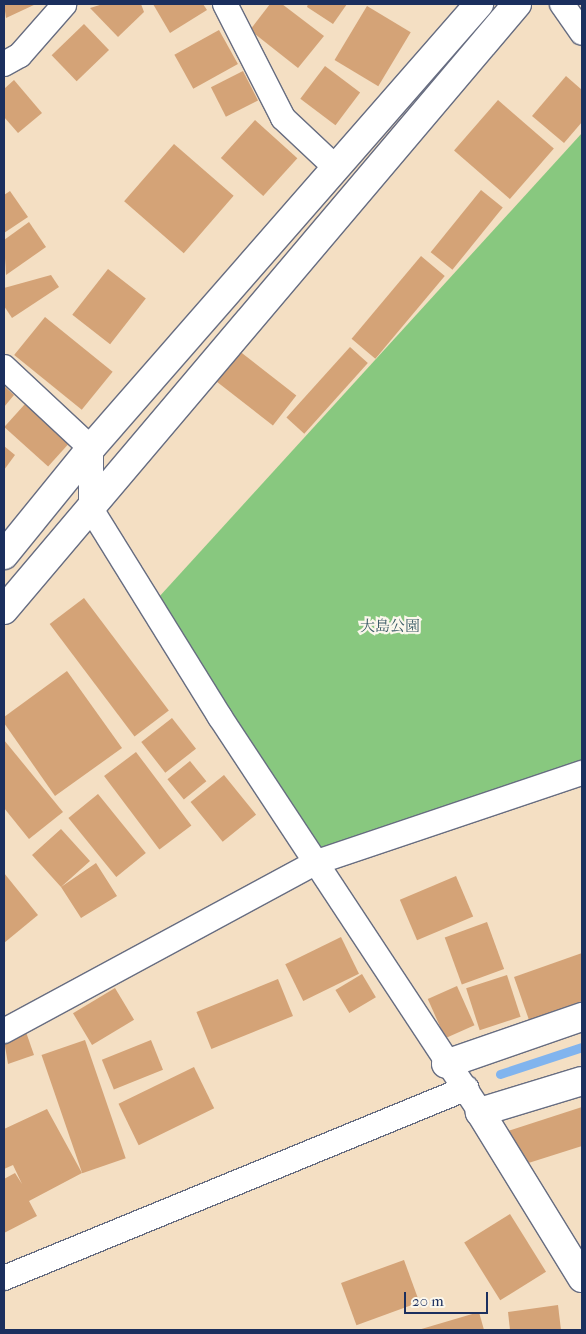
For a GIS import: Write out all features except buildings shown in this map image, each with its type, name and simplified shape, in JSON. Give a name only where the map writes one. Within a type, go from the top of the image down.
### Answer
[{"type":"street","points":[[225,4],[283,118],[336,168]]},
{"type":"street","points":[[4,554],[91,448],[480,4]]},
{"type":"street","points":[[4,610],[517,4]]},
{"type":"street","points":[[562,4],[582,33]]},
{"type":"street","points":[[4,64],[20,55],[64,5]]},
{"type":"street","points":[[4,367],[91,448],[91,509],[220,717],[317,862],[446,1064],[467,1088],[582,1278]]},
{"type":"street","points":[[4,1031],[317,862],[582,773]]},
{"type":"street","points":[[446,1064],[582,1017]]},
{"type":"street","points":[[480,1112],[582,1080]]},
{"type":"street","points":[[4,1278],[467,1088]]},
{"type":"green space","name":"大島公園","points":[[582,133],[582,761],[317,862],[148,609]]},
{"type":"waterway","points":[[500,1074],[582,1047]]}]
